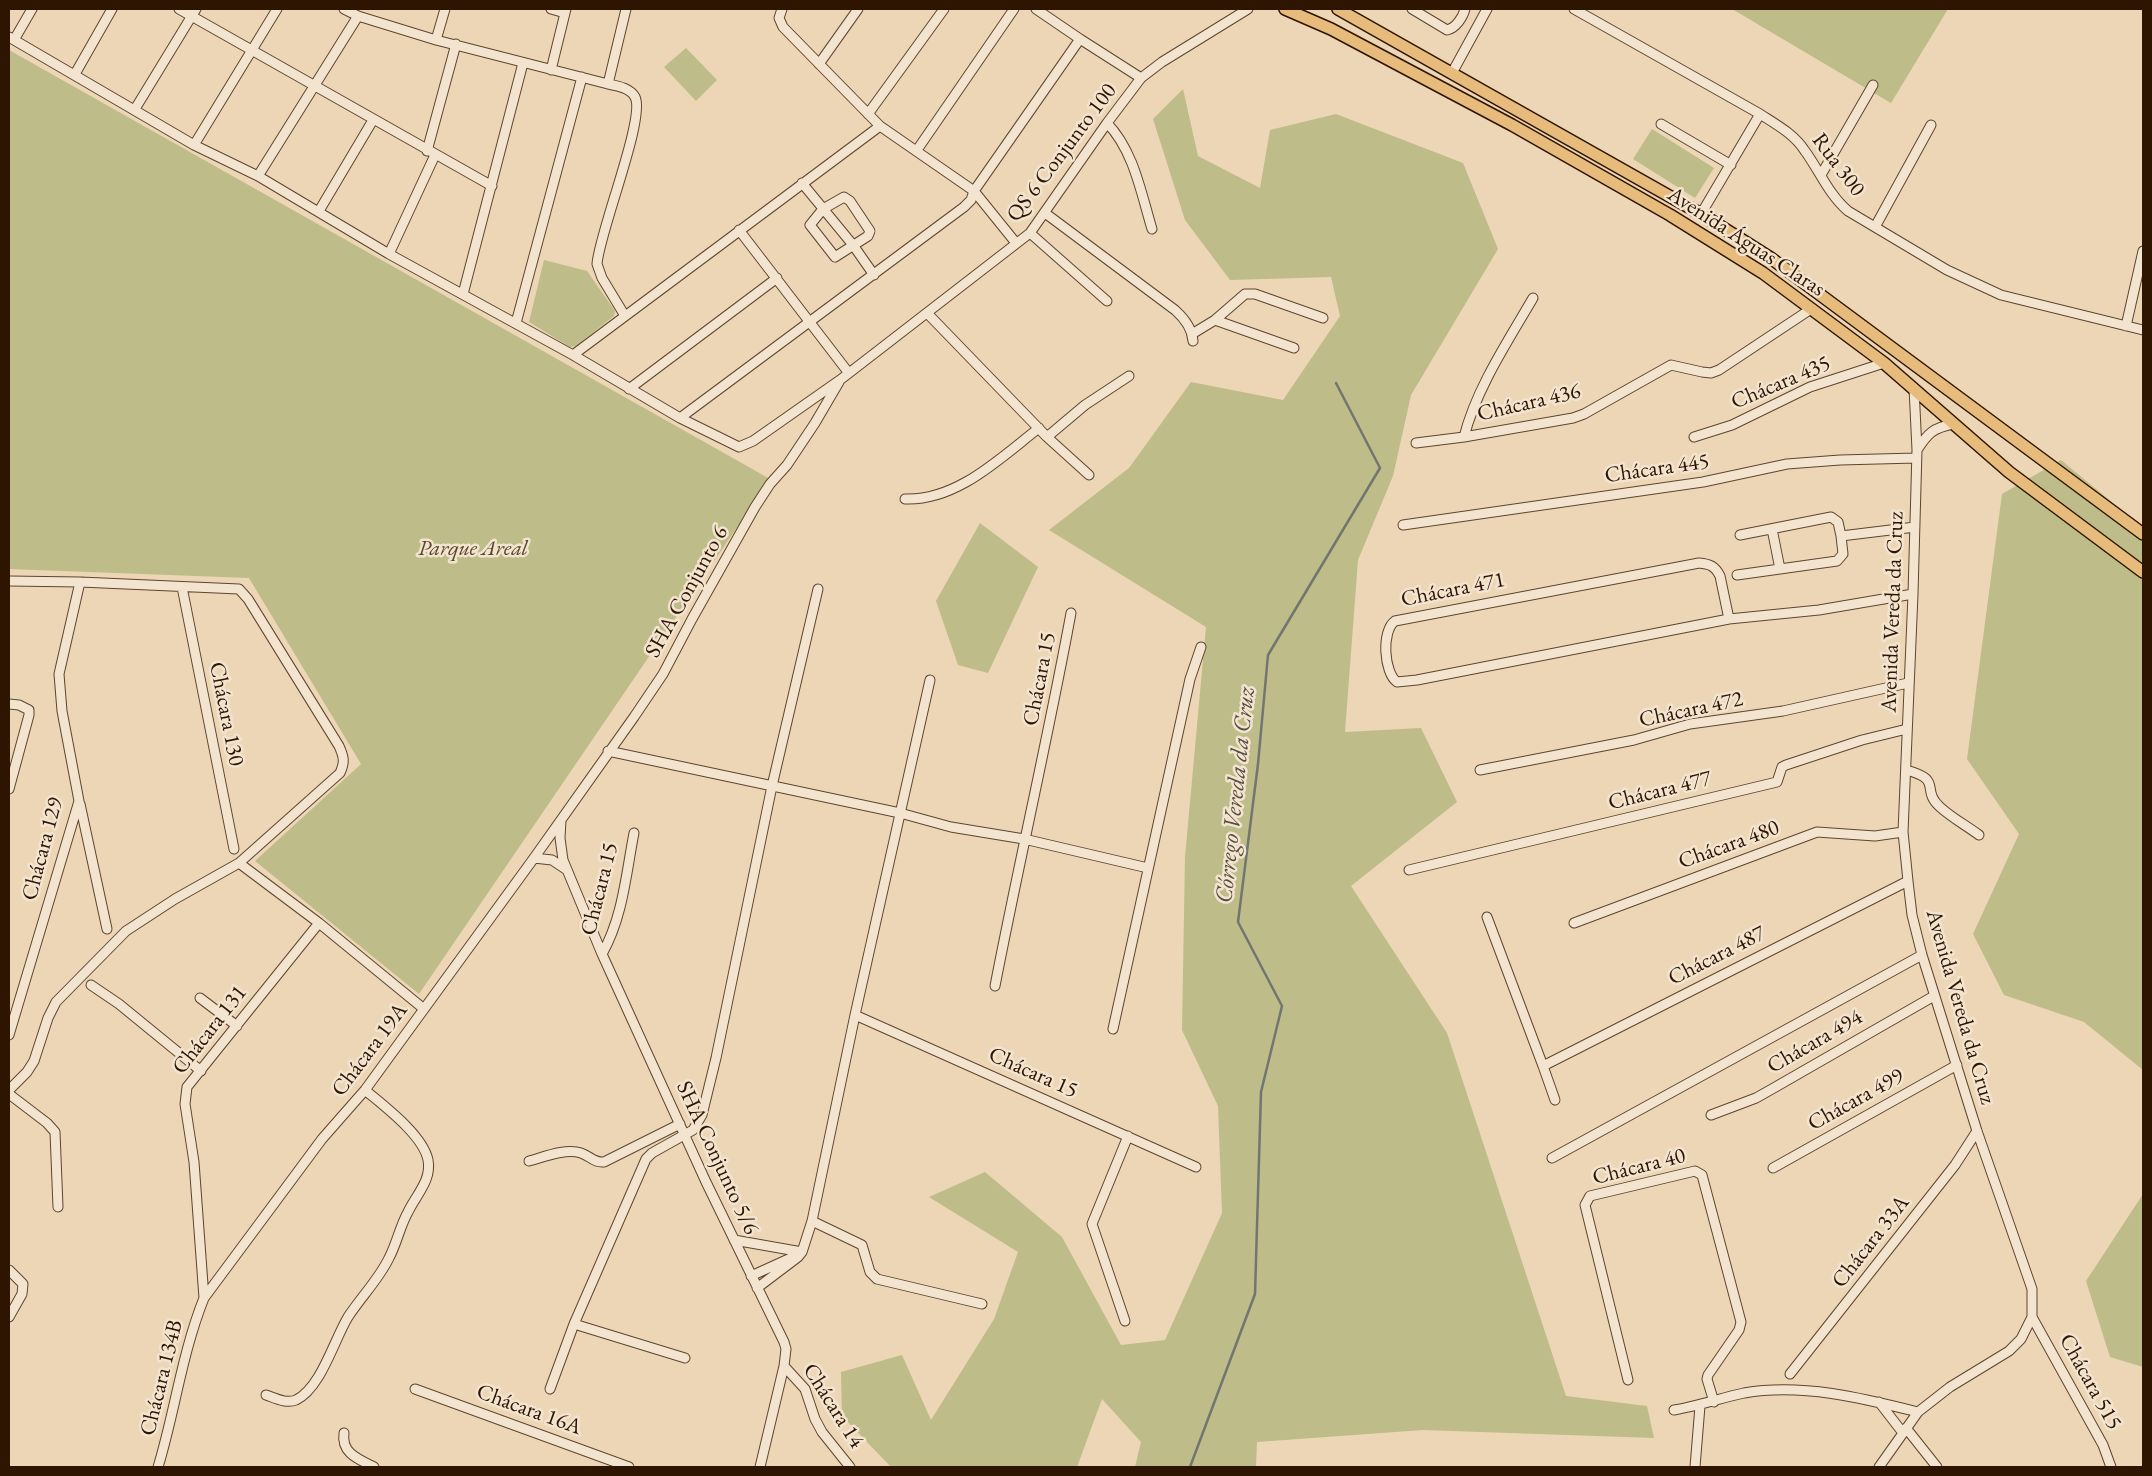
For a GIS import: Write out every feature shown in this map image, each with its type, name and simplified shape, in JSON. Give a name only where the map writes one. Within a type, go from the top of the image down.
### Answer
[{"type":"main road","name":"Avenida Águas Claras","points":[[1286,9],[1331,28],[1587,167],[1670,215],[1763,273],[1884,363],[2009,472],[2143,572]]},
{"type":"main road","points":[[1308,19],[1314,9]]},
{"type":"main road","name":"Avenida Águas Claras","points":[[1338,9],[1701,214],[1772,259],[2143,534]]},
{"type":"main road","points":[[1763,273],[1772,259]]},
{"type":"main road","points":[[1914,388],[1924,380],[1938,381]]},
{"type":"street","points":[[32,9],[11,38],[194,144],[258,176],[390,254],[573,355],[628,389],[730,443],[743,446],[840,380]]},
{"type":"street","points":[[75,74],[112,9]]},
{"type":"street","points":[[179,9],[193,12],[253,50],[373,120],[492,186]]},
{"type":"street","points":[[194,144],[277,9]]},
{"type":"street","points":[[344,9],[358,16],[436,40],[620,86],[632,93],[636,98],[637,104],[631,142],[597,264],[602,278],[625,316]]},
{"type":"street","points":[[436,40],[445,9]]},
{"type":"street","points":[[551,9],[565,11],[551,70]]},
{"type":"street","points":[[608,84],[626,9]]},
{"type":"street","points":[[782,9],[779,18],[784,27],[868,114],[880,126],[974,191],[1016,243]]},
{"type":"street","points":[[819,64],[858,9]]},
{"type":"street","points":[[868,114],[944,9]]},
{"type":"street","points":[[917,150],[1014,9]]},
{"type":"street","points":[[1036,9],[1080,40],[1142,78]]},
{"type":"street","name":"QS 6 Conjunto 100","points":[[840,380],[1030,233],[1107,123],[1142,78],[1162,62],[1246,9]]},
{"type":"street","points":[[1412,9],[1447,30],[1452,29],[1463,14],[1478,25]]},
{"type":"street","points":[[1452,73],[1487,9]]},
{"type":"street","name":"Rua 300","points":[[1574,9],[1760,114],[1790,133],[1804,149],[1839,204],[1947,270],[2001,295],[2143,330]]},
{"type":"street","points":[[135,109],[193,12]]},
{"type":"street","points":[[258,176],[358,16]]},
{"type":"street","points":[[680,418],[964,207],[971,200],[974,191],[1080,40]]},
{"type":"street","points":[[390,254],[431,153],[456,44]]},
{"type":"street","points":[[463,294],[523,63]]},
{"type":"street","points":[[516,323],[582,77]]},
{"type":"street","points":[[1821,175],[1873,85]]},
{"type":"street","points":[[1701,214],[1760,114]]},
{"type":"street","points":[[319,211],[373,120]]},
{"type":"street","points":[[1107,123],[1115,131],[1132,162],[1152,229]]},
{"type":"street","points":[[1660,124],[1731,165]]},
{"type":"street","points":[[1875,227],[1931,125]]},
{"type":"street","points":[[573,355],[880,126]]},
{"type":"street","points":[[802,183],[874,275]]},
{"type":"street","points":[[842,197],[846,197],[850,201],[870,231],[868,236],[853,246],[835,257],[810,225],[823,209],[842,197]]},
{"type":"street","points":[[1045,213],[1166,302],[1184,318],[1192,337],[1245,294],[1255,294],[1323,318]]},
{"type":"street","points":[[739,230],[777,278],[809,324],[848,372]]},
{"type":"street","points":[[1030,233],[1107,301]]},
{"type":"street","points":[[2126,326],[2143,251]]},
{"type":"street","points":[[628,389],[777,278]]},
{"type":"street","name":"Chácara 436","points":[[1464,437],[1467,423],[1493,366],[1533,298]]},
{"type":"street","name":"Chácara 436","points":[[1416,443],[1464,437],[1573,418],[1584,414],[1658,370],[1671,365],[1711,373],[1719,370],[1811,309]]},
{"type":"street","points":[[927,312],[1047,437],[1089,475]]},
{"type":"street","points":[[1215,320],[1294,348]]},
{"type":"street","name":"Chácara 435","points":[[1694,437],[1732,425],[1810,387],[1884,363]]},
{"type":"street","points":[[1047,437],[1085,404],[1129,376]]},
{"type":"street","name":"SHA Conjunto 6","points":[[561,820],[663,674],[755,507],[815,423],[840,380]]},
{"type":"street","name":"Avenida Vereda da Cruz","points":[[1879,1467],[1918,1412],[1950,1387],[2009,1351],[2021,1339],[2032,1317],[2032,1289],[1977,1131],[1934,996],[1912,915],[1903,832],[1908,683],[1914,594],[1916,454],[1914,388]]},
{"type":"street","points":[[1916,454],[1926,435],[1938,427],[1953,424]]},
{"type":"street","points":[[905,499],[933,497],[961,484],[988,468],[1039,428]]},
{"type":"street","name":"Chácara 445","points":[[1403,525],[1718,479],[1787,464],[1916,454]]},
{"type":"street","points":[[1737,575],[1837,561],[1843,554],[1838,522],[1835,518],[1831,517],[1740,535]]},
{"type":"street","points":[[1840,536],[1915,527]]},
{"type":"street","points":[[1772,528],[1780,569]]},
{"type":"street","name":"Chácara 471","points":[[1729,619],[1717,570],[1712,565],[1699,564],[1395,620],[1388,631],[1386,654],[1390,676],[1397,682],[1402,682],[1729,619],[1818,610],[1914,594]]},
{"type":"street","points":[[9,581],[231,588],[243,592],[344,757],[340,773],[239,863],[175,899],[126,931],[56,1002],[48,1018],[34,1062],[9,1090]]},
{"type":"street","name":"Chácara 129","points":[[9,1035],[80,801],[62,711],[59,674],[80,582]]},
{"type":"street","name":"Chácara 130","points":[[182,586],[234,849]]},
{"type":"street","points":[[550,1389],[574,1324],[646,1159],[652,1153],[685,1136],[696,1126],[707,1096],[772,786],[818,589]]},
{"type":"street","name":"Chácara 15","points":[[995,986],[1024,839],[1052,720],[1071,613]]},
{"type":"street","points":[[1113,1029],[1190,679],[1200,647]]},
{"type":"street","points":[[757,1288],[794,1261],[802,1252],[812,1221],[855,1015],[930,680]]},
{"type":"street","name":"Chácara 472","points":[[1480,770],[1634,740],[1690,724],[1783,711],[1908,683]]},
{"type":"street","points":[[9,704],[25,707],[29,715],[9,789]]},
{"type":"street","name":"Chácara 477","points":[[1409,870],[1777,782],[1782,767],[1786,765],[1862,740],[1907,729]]},
{"type":"street","points":[[608,751],[900,814],[951,827],[1024,839],[1148,868]]},
{"type":"street","points":[[1906,770],[1922,774],[1928,778],[1935,802],[1979,835]]},
{"type":"street","points":[[80,801],[107,929]]},
{"type":"street","name":"Chácara 19A","points":[[204,1298],[322,1139],[365,1090],[561,820]]},
{"type":"street","name":"SHA Conjunto 5/6","points":[[561,820],[560,844],[568,870],[602,954],[685,1136],[784,1342],[786,1349],[784,1366],[760,1467]]},
{"type":"street","name":"Chácara 480","points":[[1574,923],[1817,832],[1875,836],[1903,832]]},
{"type":"street","name":"Chácara 15","points":[[602,954],[613,934],[634,833]]},
{"type":"street","points":[[534,858],[552,860],[568,870]]},
{"type":"street","points":[[239,863],[319,923],[424,1009]]},
{"type":"street","name":"Chácara 487","points":[[1543,1066],[1908,881]]},
{"type":"street","points":[[1487,916],[1555,1100]]},
{"type":"street","name":"Chácara 131","points":[[204,1298],[194,1162],[185,1104],[187,1087],[319,923]]},
{"type":"street","points":[[1552,1158],[1922,955]]},
{"type":"street","points":[[91,985],[119,1004],[201,1071]]},
{"type":"street","name":"Chácara 494","points":[[1711,1115],[1764,1093],[1934,996]]},
{"type":"street","points":[[200,998],[237,1026]]},
{"type":"street","name":"Chácara 15","points":[[855,1015],[1196,1167]]},
{"type":"street","name":"Chácara 499","points":[[1773,1168],[1957,1065]]},
{"type":"street","points":[[266,1395],[286,1402],[295,1400],[307,1392],[319,1375],[347,1319],[390,1257],[407,1212],[426,1181],[428,1161],[425,1152],[403,1123],[365,1090]]},
{"type":"street","points":[[9,1094],[47,1123],[55,1132],[58,1207]]},
{"type":"street","points":[[529,1162],[555,1153],[579,1152],[598,1162],[604,1162],[680,1124]]},
{"type":"street","name":"Chácara 33A","points":[[1790,1374],[1955,1165],[1977,1131]]},
{"type":"street","points":[[1125,1321],[1092,1224],[1128,1136]]},
{"type":"street","name":"Chácara 40","points":[[1628,1380],[1585,1205],[1586,1200],[1590,1196],[1695,1171],[1702,1175],[1741,1322],[1739,1330],[1708,1375],[1707,1379],[1714,1402]]},
{"type":"street","points":[[812,1221],[862,1245],[870,1272],[877,1279],[982,1304]]},
{"type":"street","points":[[734,1240],[802,1252]]},
{"type":"street","points":[[751,1276],[802,1252]]},
{"type":"street","points":[[9,1270],[24,1284],[22,1294],[9,1317]]},
{"type":"street","name":"Chácara 134B","points":[[158,1467],[184,1358],[194,1323],[204,1298]]},
{"type":"street","name":"Chácara 515","points":[[2032,1317],[2103,1445],[2111,1467]]},
{"type":"street","points":[[574,1324],[685,1358]]},
{"type":"street","name":"Chácara 14","points":[[784,1366],[805,1389],[815,1419],[822,1432],[850,1467]]},
{"type":"street","name":"Chácara 16A","points":[[415,1389],[629,1467]]},
{"type":"street","points":[[1674,1410],[1700,1406],[1745,1393],[1774,1391],[1841,1395],[1918,1412]]},
{"type":"street","points":[[1879,1402],[1937,1467]]},
{"type":"street","points":[[1696,1467],[1700,1406]]},
{"type":"street","points":[[344,1433],[345,1449],[374,1467]]},
{"type":"green space","points":[[1732,9],[1948,9],[1891,103]]},
{"type":"green space","points":[[686,48],[717,80],[696,101],[664,67]]},
{"type":"green space","name":"Parque Areal","points":[[9,50],[770,479],[419,994],[255,861],[361,764],[249,578],[9,569]]},
{"type":"green space","points":[[1183,89],[1198,156],[1260,188],[1270,130],[1336,114],[1463,163],[1498,249],[1411,395],[1393,476],[1358,560],[1345,732],[1421,728],[1457,802],[1351,886],[1447,1033],[1566,1396],[1647,1406],[1654,1438],[1423,1430],[1257,1442],[1256,1467],[1135,1467],[1141,1442],[1102,1399],[1077,1467],[891,1467],[842,1416],[841,1372],[902,1355],[931,1420],[994,1319],[1018,1252],[929,1197],[985,1172],[1062,1237],[1121,1345],[1165,1340],[1222,1213],[1218,1106],[1182,1030],[1185,857],[1206,627],[1049,530],[1129,468],[1191,382],[1283,400],[1340,316],[1331,277],[1230,280],[1185,220],[1153,119]]},
{"type":"green space","points":[[1652,129],[1714,168],[1695,198],[1633,159]]},
{"type":"green space","points":[[544,260],[587,271],[615,311],[614,316],[576,346],[570,347],[529,322]]},
{"type":"green space","points":[[2061,460],[2143,528],[2143,1070],[2084,1022],[2004,995],[1973,934],[2019,834],[1967,759],[2002,494]]},
{"type":"green space","points":[[980,523],[1038,567],[988,673],[958,665],[936,601]]},
{"type":"green space","points":[[2143,1194],[2143,1367],[2110,1357],[2086,1281]]},
{"type":"waterway","name":"Córrego Vereda da Cruz","points":[[1190,1467],[1255,1294],[1261,1092],[1282,1006],[1238,922],[1258,764],[1268,655],[1380,468],[1336,383]]}]
